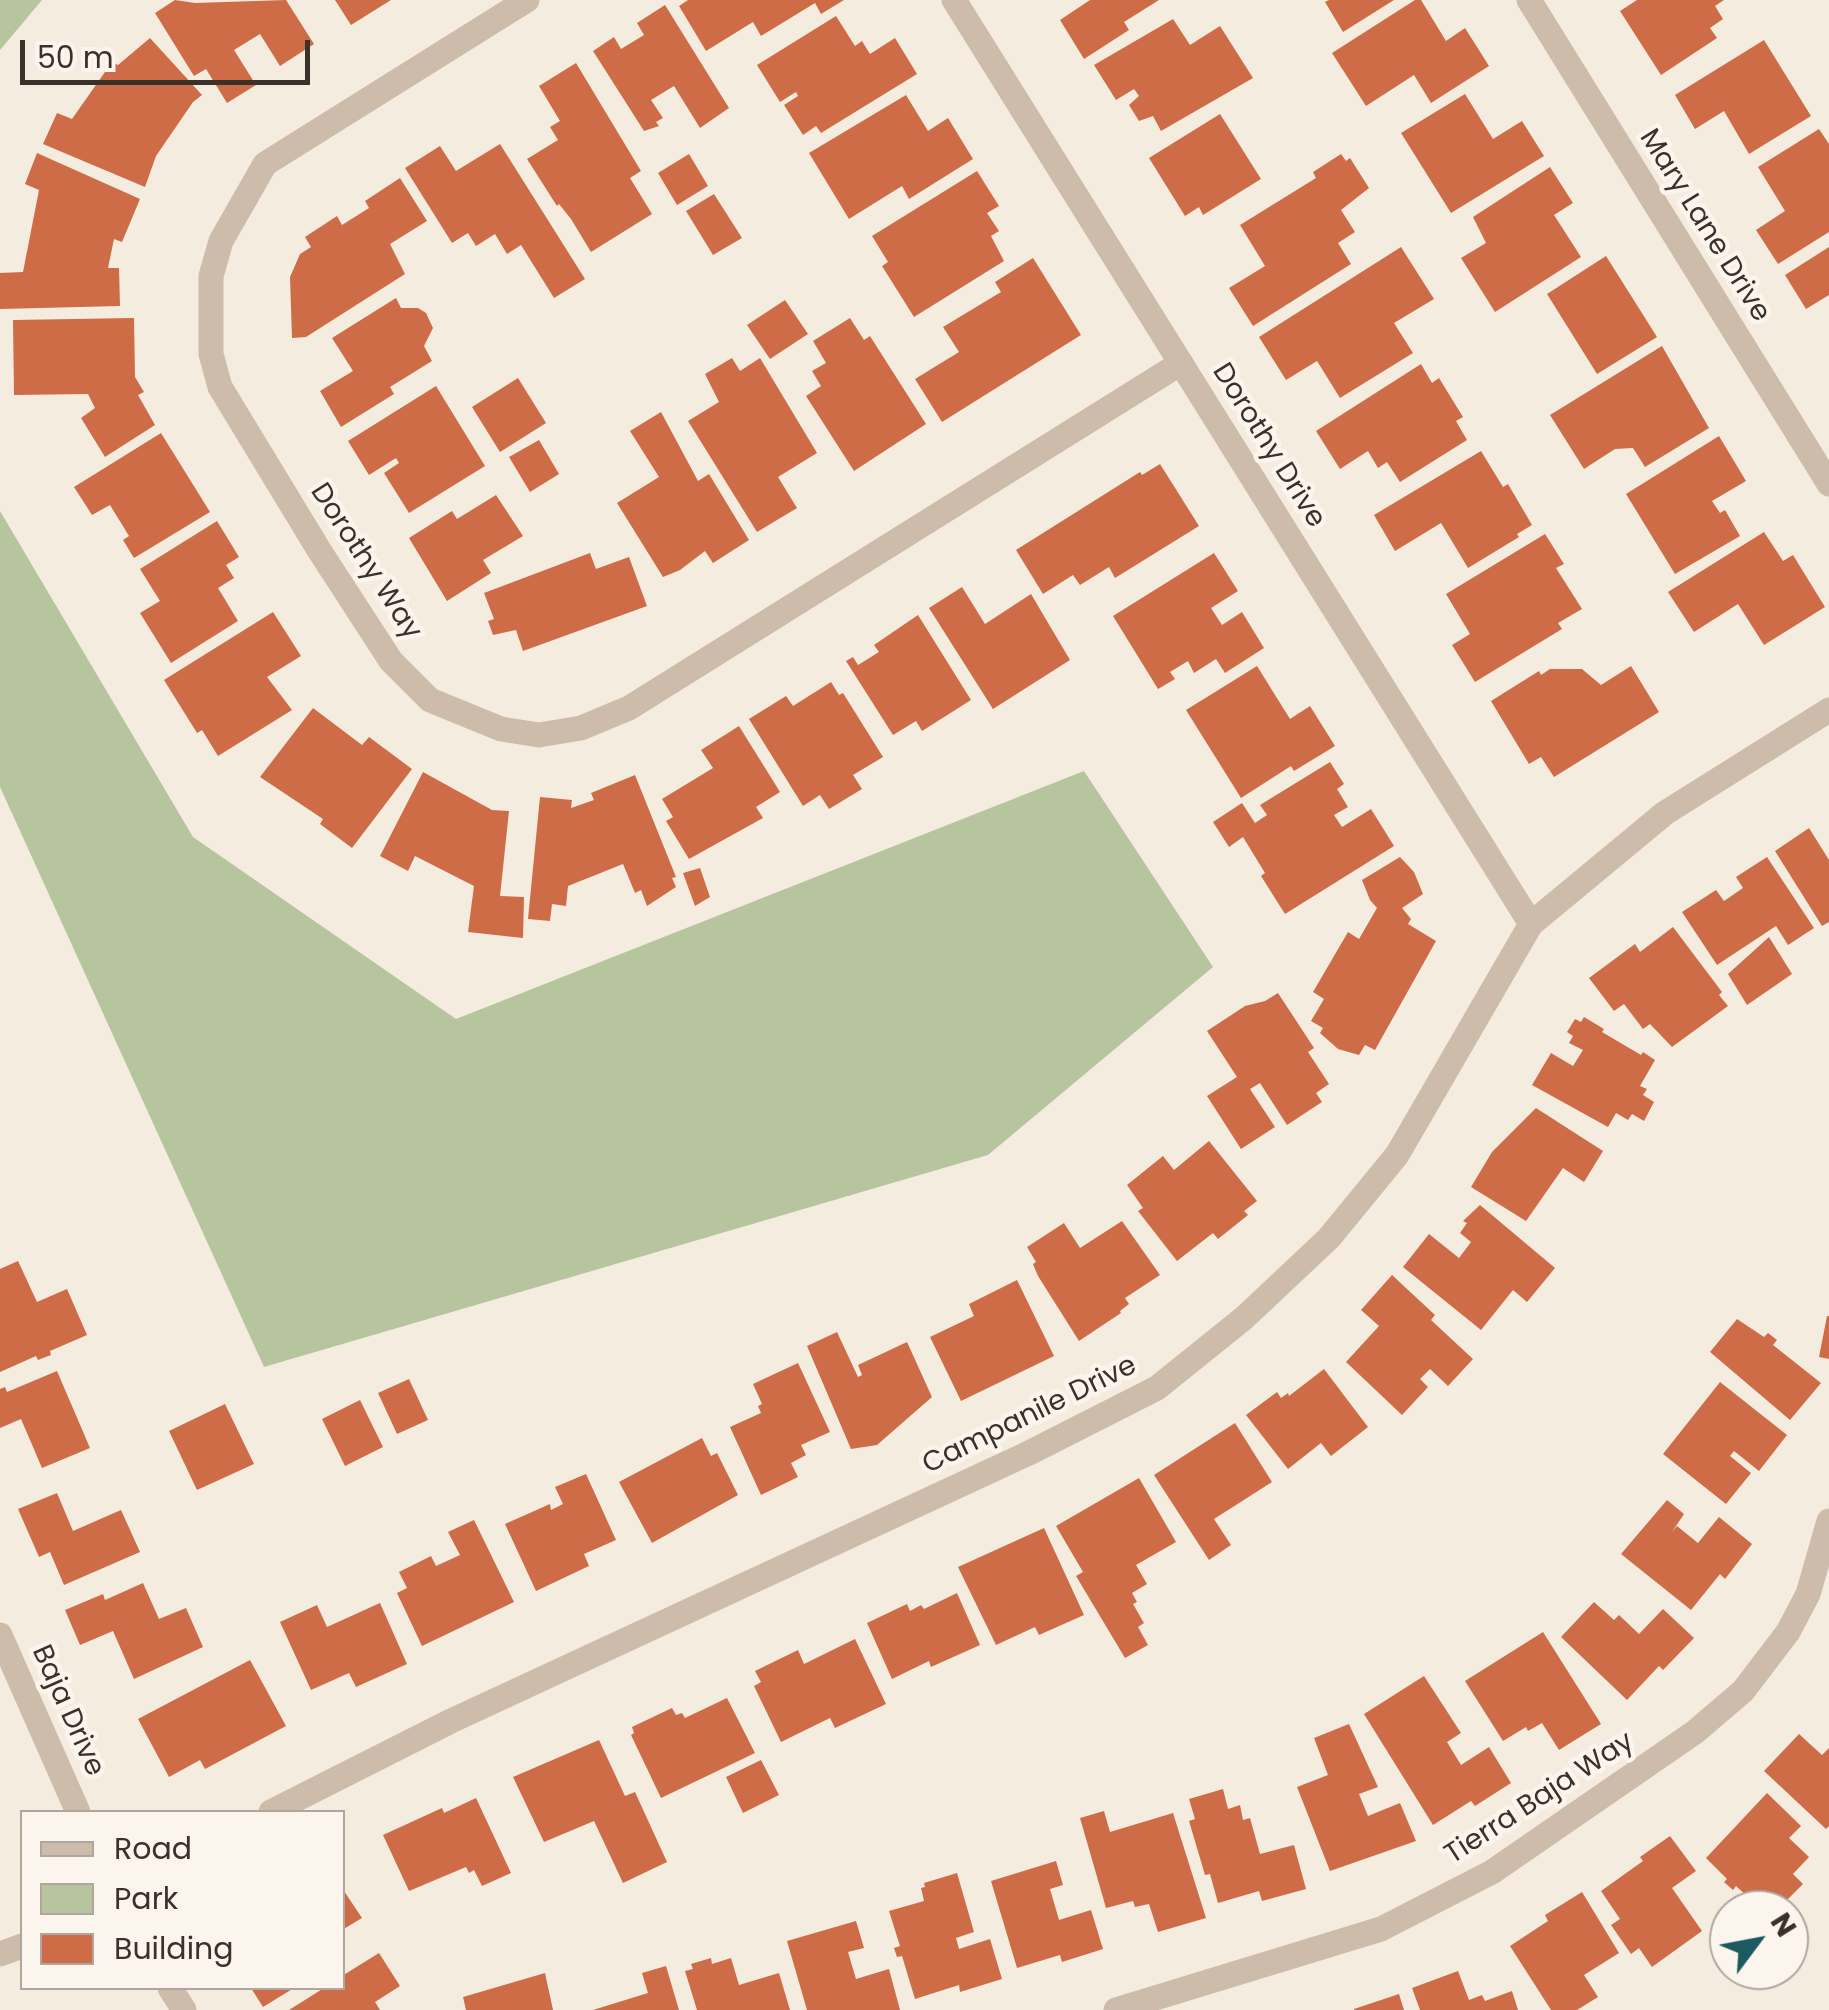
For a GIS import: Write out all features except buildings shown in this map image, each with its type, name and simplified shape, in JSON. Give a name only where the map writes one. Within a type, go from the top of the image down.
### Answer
[{"type":"street","name":"Dorothy Way","points":[[527,0],[265,164],[221,241],[211,276],[211,354],[220,388],[392,661],[430,700],[500,729],[539,735],[581,728],[629,708],[1181,363]]},
{"type":"street","name":"Dorothy Drive","points":[[954,0],[1531,924]]},
{"type":"street","name":"Mary Lane Drive","points":[[1528,0],[1829,484]]},
{"type":"street","name":"Campanile Drive","points":[[275,1810],[451,1721],[1028,1453],[1156,1388],[1244,1318],[1329,1238],[1397,1155],[1531,924],[1666,813],[1829,710]]},
{"type":"street","name":"Tierra Baja Way","points":[[1116,2010],[1381,1929],[1507,1861],[1695,1732],[1743,1691],[1788,1632],[1808,1594],[1829,1521]]},
{"type":"street","name":"Baja Drive","points":[[0,1634],[77,1810]]},
{"type":"green space","points":[[0,0],[42,0],[0,50]]},
{"type":"green space","points":[[0,511],[193,837],[456,1019],[1084,771],[1213,967],[988,1155],[264,1367],[0,787]]}]
